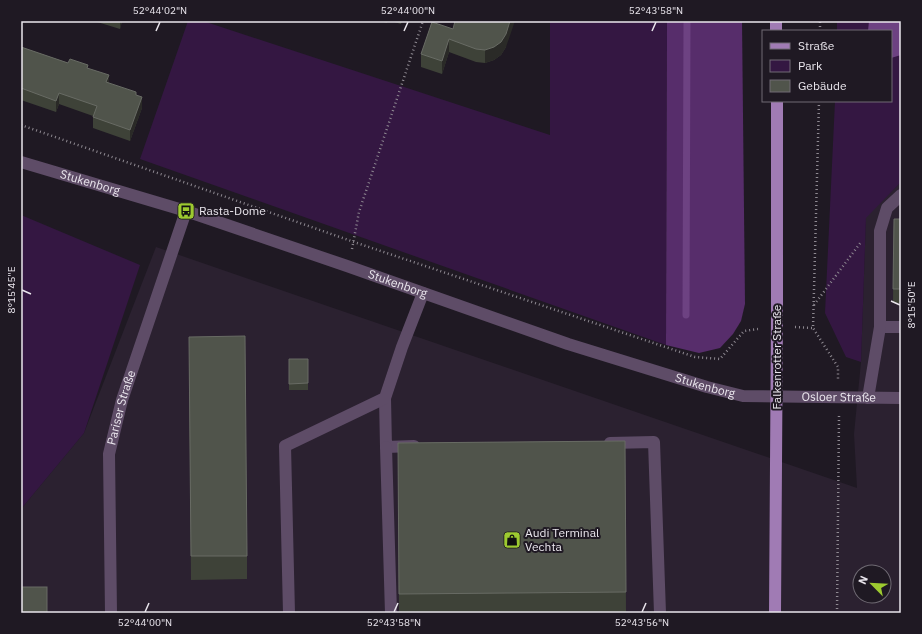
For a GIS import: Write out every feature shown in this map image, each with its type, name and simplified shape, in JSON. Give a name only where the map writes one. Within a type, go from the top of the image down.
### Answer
[{"type":"main road","name":"Falkenrotter Straße","points":[[775,613],[777,102]]},
{"type":"street","name":"Stukenborg","points":[[21,162],[186,211],[568,344],[707,387],[743,396],[776,397]]},
{"type":"street","points":[[868,398],[880,327],[880,231],[887,208],[901,195]]},
{"type":"street","name":"Pariser Straße","points":[[111,613],[109,454],[122,400],[186,211]]},
{"type":"street","points":[[392,613],[385,398],[402,347],[423,293]]},
{"type":"street","points":[[880,327],[901,327]]},
{"type":"street","name":"Osloer Straße","points":[[776,397],[901,398]]},
{"type":"street","points":[[290,613],[285,446],[385,398]]},
{"type":"street","points":[[599,443],[654,442],[660,613]]},
{"type":"street","points":[[386,446],[426,446]]},
{"type":"path","points":[[347,266],[354,242],[359,212],[423,21]]},
{"type":"path","points":[[819,102],[813,328],[838,367],[840,398],[837,613]]},
{"type":"path","points":[[21,125],[354,242],[695,357],[720,359],[744,330],[777,326],[813,328]]},
{"type":"path","points":[[814,305],[864,238]]},
{"type":"shaded area","points":[[667,21],[742,21],[745,304],[741,321],[733,334],[720,348],[699,353],[666,345]]},
{"type":"shaded area","points":[[869,21],[901,21],[901,55],[892,58],[892,30],[868,30]]},
{"type":"shaded area","points":[[901,182],[901,613],[21,613],[21,509],[84,433],[156,247],[857,488],[854,434],[861,362],[866,217]]},
{"type":"green space","points":[[188,21],[203,21],[550,135],[550,21],[667,21],[666,345],[140,159]]},
{"type":"green space","points":[[837,21],[901,21],[901,182],[866,218],[861,362],[846,357],[825,313],[835,102],[892,102],[892,30],[837,30]]},
{"type":"green space","points":[[21,215],[140,265],[84,433],[21,509]]},
{"type":"building","points":[[455,21],[510,21],[506,34],[501,42],[494,47],[485,50],[476,49],[449,39],[442,61],[421,54],[432,22],[453,29]]},
{"type":"building","points":[[21,47],[68,63],[70,59],[88,65],[87,68],[109,75],[106,82],[136,92],[136,95],[142,97],[130,130],[93,117],[97,106],[59,93],[56,101],[21,88]]},
{"type":"building","points":[[894,219],[901,219],[901,289],[893,289]]},
{"type":"building","points":[[245,336],[247,556],[191,556],[189,337]]},
{"type":"building","points":[[289,359],[308,359],[308,383],[289,384]]},
{"type":"building","name":"Audi Terminal Vechta","points":[[625,441],[626,592],[399,594],[398,443]]},
{"type":"building","points":[[21,587],[47,587],[47,613],[21,613]]},
{"type":"waterway","points":[[686,315],[687,21]]},
{"type":"place","name":"Rasta-Dome","points":[[186,211]]},
{"type":"place","name":"Audi Terminal Vechta","points":[[512,540]]}]
